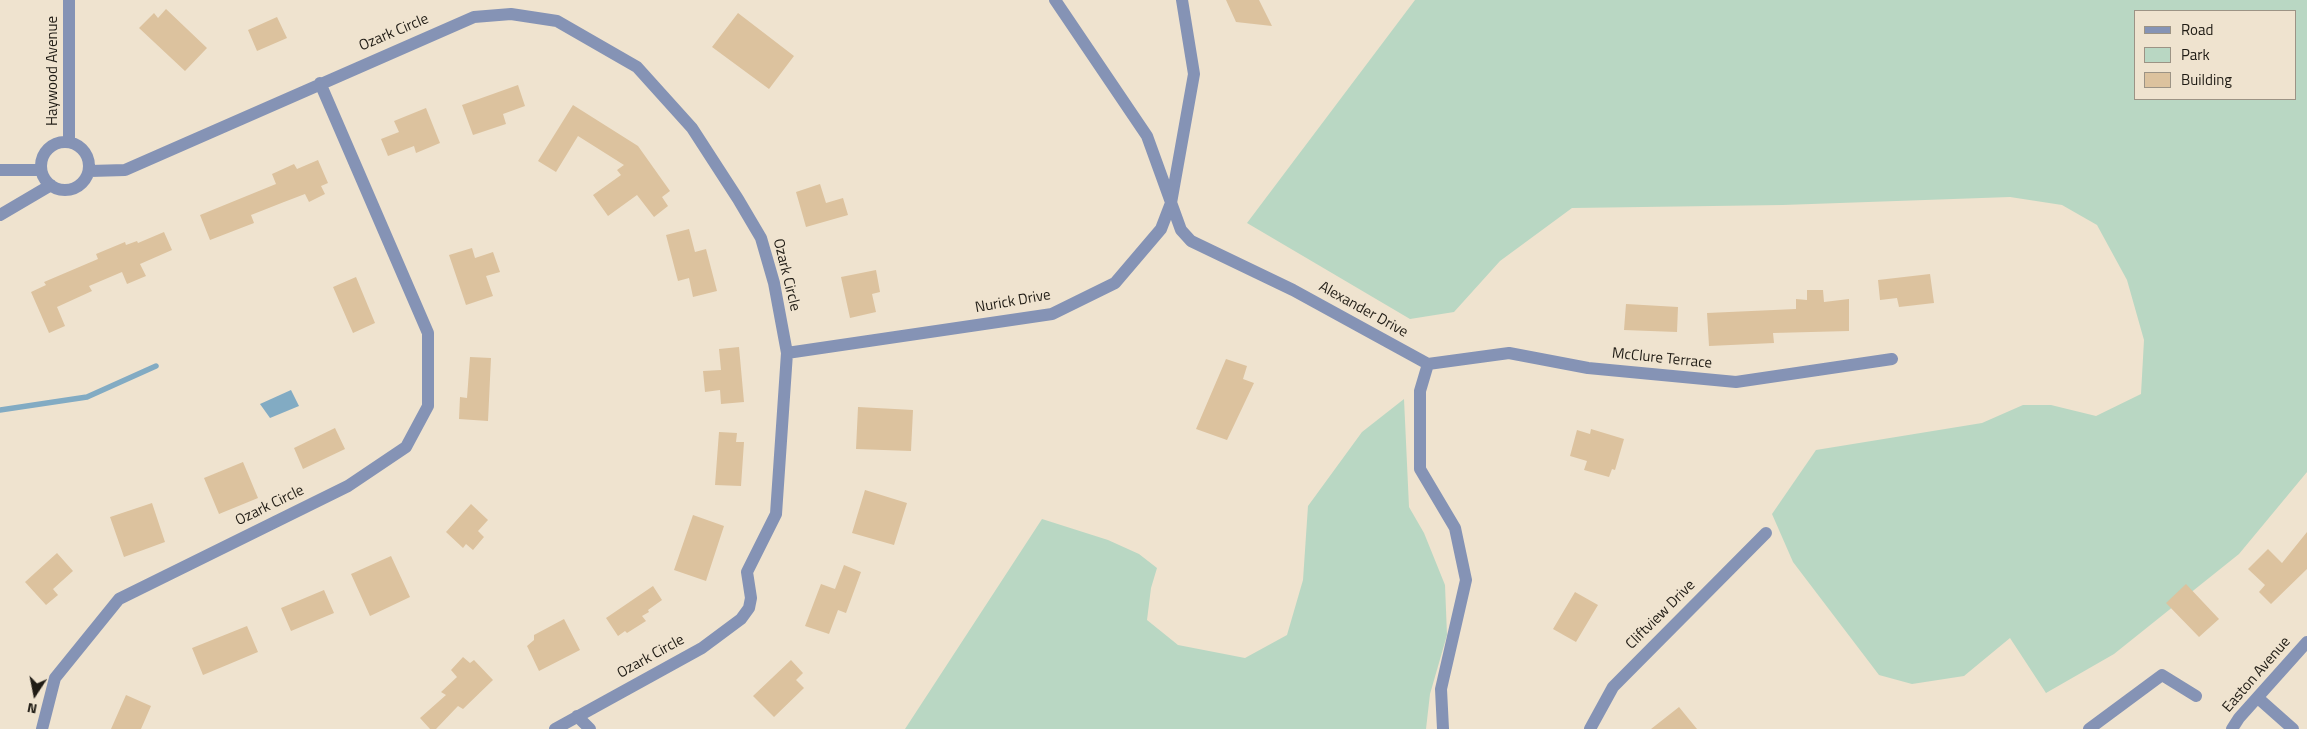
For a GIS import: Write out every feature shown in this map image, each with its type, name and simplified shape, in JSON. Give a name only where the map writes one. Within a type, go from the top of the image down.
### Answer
[{"type":"street","name":"Haywood Avenue","points":[[69,0],[69,142]]},
{"type":"street","name":"Alexander Drive","points":[[1055,0],[1147,136],[1181,230],[1191,241],[1293,290],[1428,364]]},
{"type":"street","name":"Nurick Drive","points":[[787,353],[1052,314],[1115,283],[1161,229],[1172,203],[1194,74],[1182,0]]},
{"type":"street","name":"Ozark Circle","points":[[90,172],[125,170],[474,17],[511,14],[557,21],[637,67],[692,128],[738,198],[761,238],[774,283],[787,353],[776,514],[747,572],[752,598],[749,608],[741,619],[702,648],[555,729]]},
{"type":"street","name":"Ozark Circle","points":[[42,729],[54,678],[119,600],[348,486],[406,447],[428,406],[428,333],[320,83]]},
{"type":"street","points":[[69,142],[83,149],[88,156],[90,172],[86,179],[74,189],[58,189],[51,185],[45,180],[41,170],[43,156],[53,144],[69,142]]},
{"type":"street","points":[[0,170],[41,170]]},
{"type":"street","points":[[0,215],[51,185]]},
{"type":"street","name":"McClure Terrace","points":[[1428,364],[1509,353],[1588,368],[1736,382],[1892,359]]},
{"type":"street","points":[[1428,364],[1420,391],[1420,469],[1455,528],[1466,580],[1441,689],[1443,729]]},
{"type":"street","name":"Cliftview Drive","points":[[1590,729],[1613,686],[1766,533]]},
{"type":"street","name":"Easton Avenue","points":[[2232,729],[2307,642]]},
{"type":"street","points":[[2089,729],[2162,675],[2196,696]]},
{"type":"street","points":[[2258,698],[2293,729]]},
{"type":"street","points":[[577,716],[590,729]]},
{"type":"green space","points":[[1415,0],[2307,0],[2307,472],[2239,554],[2114,654],[2046,693],[2010,638],[1964,676],[1912,684],[1879,675],[1793,562],[1772,514],[1816,450],[1982,423],[2023,405],[2051,405],[2096,416],[2141,394],[2144,340],[2127,280],[2097,225],[2062,205],[2010,197],[1783,205],[1572,208],[1500,261],[1454,312],[1410,319],[1247,223]]},
{"type":"green space","points":[[1404,399],[1409,507],[1424,533],[1445,585],[1447,635],[1430,694],[1426,729],[905,729],[1042,519],[1108,540],[1139,554],[1157,568],[1151,588],[1147,620],[1178,645],[1245,658],[1287,635],[1303,580],[1308,506],[1362,432]]},
{"type":"water","points":[[291,390],[299,406],[270,418],[260,404]]},
{"type":"building","points":[[1226,0],[1259,0],[1272,26],[1236,22]]},
{"type":"building","points":[[166,9],[207,48],[185,71],[139,28],[154,13],[158,18]]},
{"type":"building","points":[[738,13],[794,56],[769,89],[712,47]]},
{"type":"building","points":[[277,17],[287,38],[257,51],[248,30]]},
{"type":"building","points":[[518,85],[525,106],[503,114],[506,124],[473,135],[462,105]]},
{"type":"building","points":[[573,105],[638,146],[670,191],[662,197],[668,206],[654,217],[637,195],[608,216],[593,195],[621,175],[617,170],[624,165],[578,136],[556,172],[538,161]]},
{"type":"building","points":[[426,108],[440,143],[416,153],[414,146],[388,156],[381,139],[399,132],[394,121]]},
{"type":"building","points":[[318,160],[328,183],[321,186],[325,194],[309,202],[305,194],[251,215],[254,223],[210,240],[200,215],[276,184],[272,174],[294,164],[297,169]]},
{"type":"building","points":[[820,184],[826,203],[843,198],[848,215],[806,227],[796,192]]},
{"type":"building","points":[[689,229],[695,252],[706,249],[717,291],[693,297],[689,278],[678,281],[666,235]]},
{"type":"building","points":[[164,232],[172,250],[140,264],[146,276],[127,284],[122,272],[89,286],[92,291],[57,307],[65,326],[49,333],[31,292],[46,285],[44,282],[98,259],[96,254],[125,242],[126,245],[137,241],[138,243]]},
{"type":"building","points":[[472,248],[475,258],[493,252],[500,272],[486,276],[493,296],[466,305],[449,255]]},
{"type":"building","points":[[876,270],[880,292],[872,294],[876,312],[850,318],[841,277]]},
{"type":"building","points":[[1930,274],[1934,303],[1899,307],[1897,298],[1880,300],[1878,280]]},
{"type":"building","points":[[356,277],[375,323],[353,333],[333,287]]},
{"type":"building","points":[[1807,290],[1823,290],[1824,302],[1849,299],[1849,331],[1773,333],[1774,343],[1709,346],[1707,313],[1796,309],[1796,299],[1807,300]]},
{"type":"building","points":[[1626,304],[1678,307],[1677,332],[1624,330]]},
{"type":"building","points":[[739,347],[744,402],[721,404],[720,390],[705,392],[703,371],[721,370],[719,349]]},
{"type":"building","points":[[470,357],[491,358],[488,421],[459,419],[460,397],[467,398]]},
{"type":"building","points":[[1226,359],[1247,366],[1243,379],[1254,383],[1227,440],[1196,429]]},
{"type":"building","points":[[858,407],[913,410],[911,451],[856,449]]},
{"type":"building","points":[[335,428],[345,449],[303,469],[294,448]]},
{"type":"building","points":[[1591,429],[1624,439],[1615,470],[1612,469],[1609,477],[1584,470],[1587,461],[1570,456],[1577,430],[1590,434]]},
{"type":"building","points":[[719,432],[737,433],[736,442],[744,442],[741,486],[715,485]]},
{"type":"building","points":[[243,462],[258,498],[219,514],[204,478]]},
{"type":"building","points":[[865,490],[907,503],[894,545],[852,533]]},
{"type":"building","points":[[152,503],[165,542],[124,557],[110,517]]},
{"type":"building","points":[[471,504],[488,520],[478,531],[484,537],[473,550],[466,544],[463,548],[446,532]]},
{"type":"building","points":[[693,515],[724,526],[706,581],[674,570]]},
{"type":"building","points":[[2307,532],[2307,569],[2271,604],[2259,592],[2265,585],[2248,569],[2268,549],[2282,563]]},
{"type":"building","points":[[57,553],[73,571],[53,589],[58,595],[46,605],[25,582]]},
{"type":"building","points":[[391,556],[410,597],[370,616],[351,574]]},
{"type":"building","points":[[844,565],[861,572],[846,613],[838,610],[829,634],[805,626],[821,584],[835,589]]},
{"type":"building","points":[[2186,584],[2219,619],[2199,637],[2166,603]]},
{"type":"building","points":[[653,586],[662,600],[642,616],[646,621],[627,633],[625,631],[618,636],[606,618]]},
{"type":"building","points":[[324,590],[334,613],[291,631],[281,608]]},
{"type":"building","points":[[1575,592],[1598,605],[1576,642],[1553,629]]},
{"type":"building","points":[[564,619],[580,650],[539,671],[527,646],[534,640],[534,635]]},
{"type":"building","points":[[247,626],[258,652],[203,675],[192,648]]},
{"type":"building","points":[[463,657],[470,663],[474,660],[493,680],[463,709],[458,706],[436,729],[430,729],[420,718],[446,695],[441,692],[457,677],[451,670]]},
{"type":"building","points":[[791,660],[803,673],[796,680],[804,688],[774,717],[753,696]]},
{"type":"building","points":[[126,695],[151,706],[141,729],[111,729]]},
{"type":"building","points":[[1679,707],[1697,729],[1651,729]]},
{"type":"waterway","points":[[0,410],[87,397],[156,366]]}]
